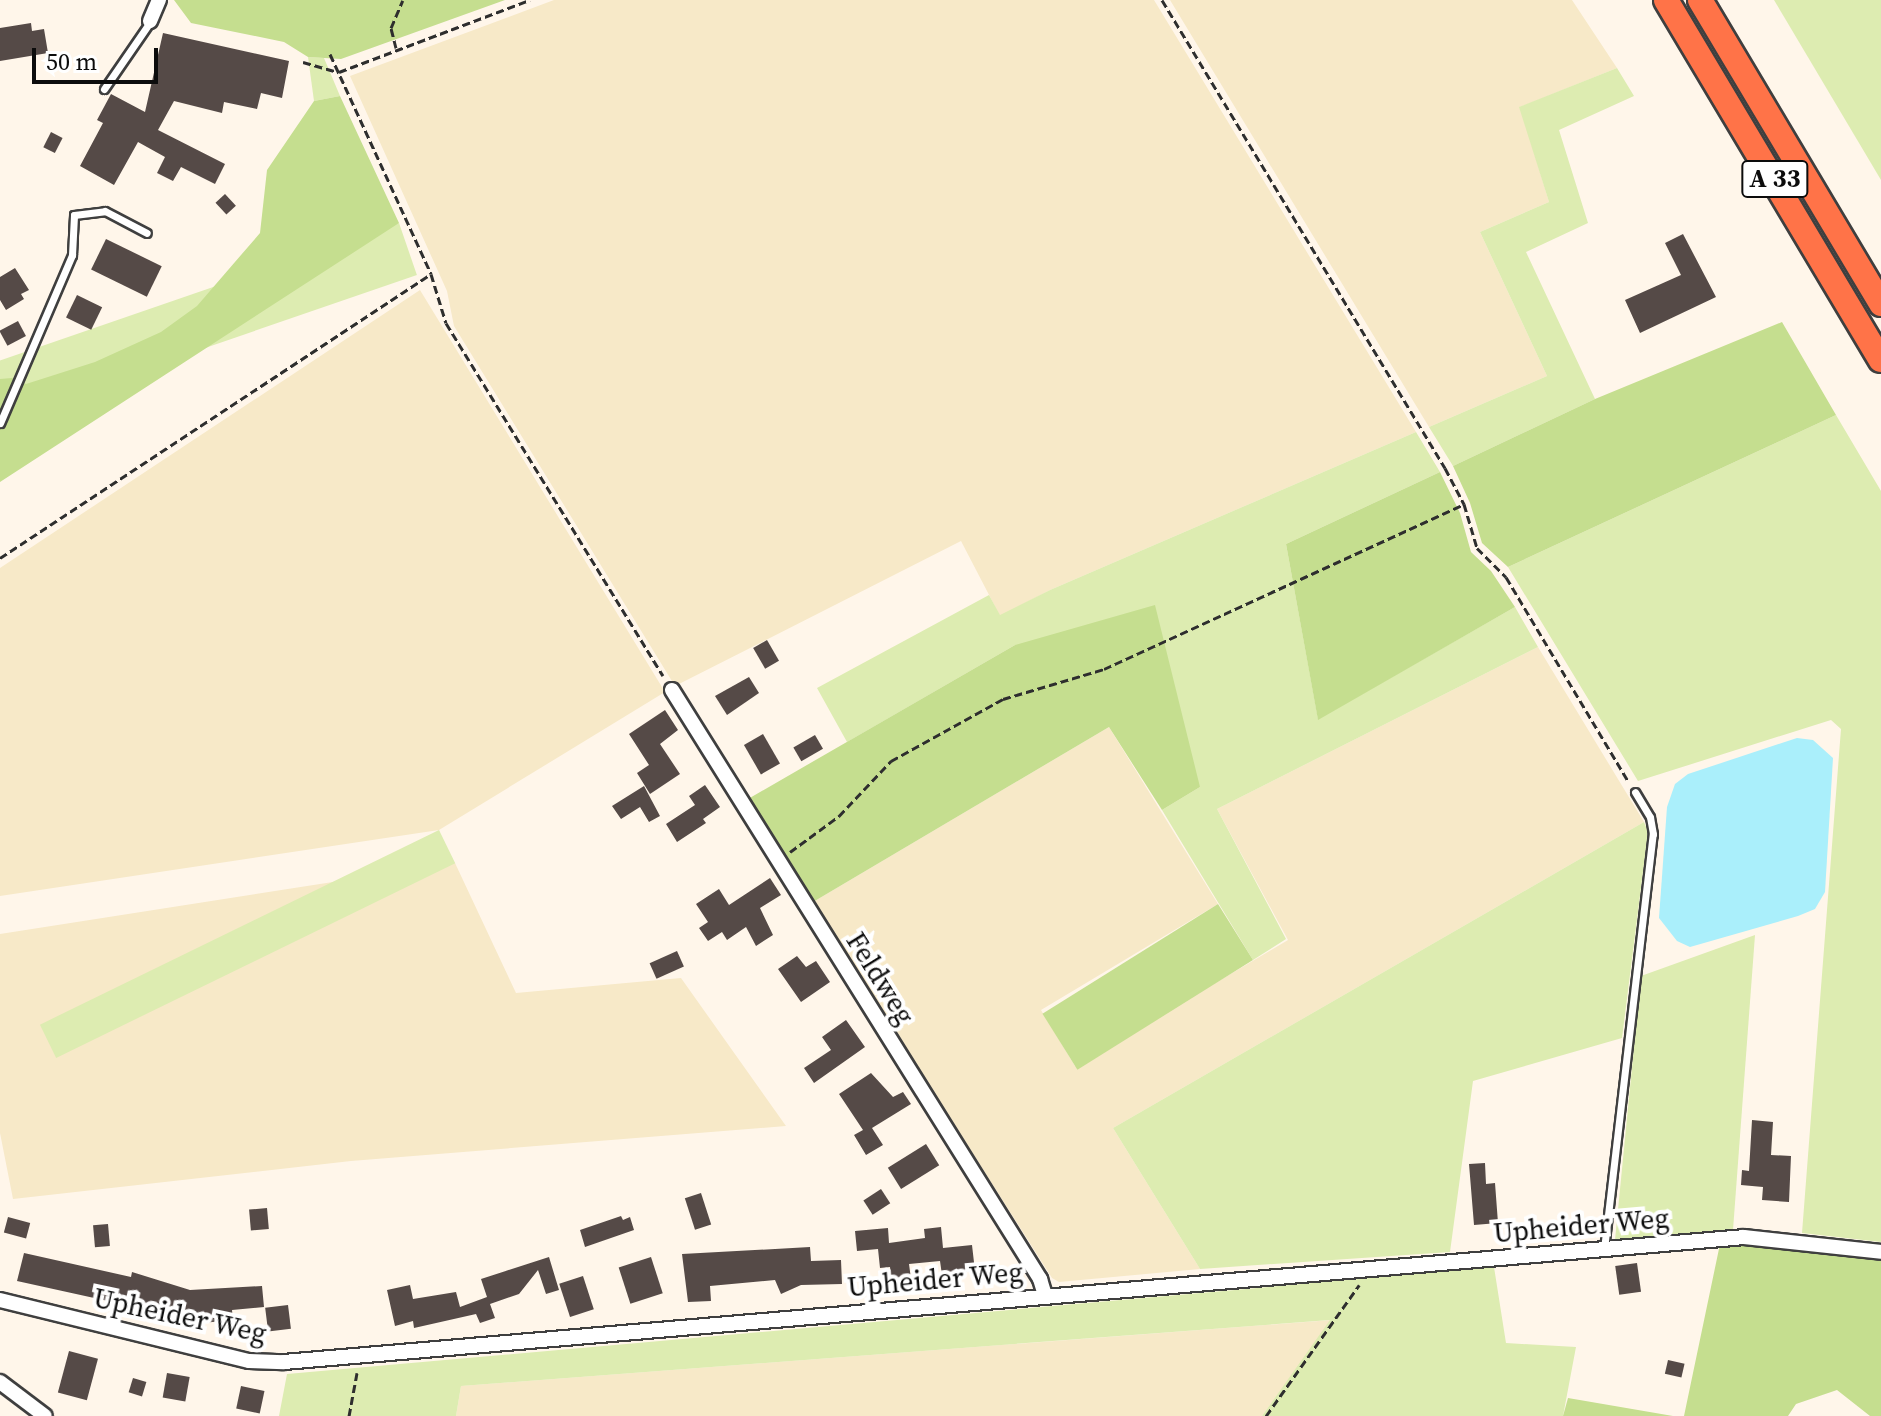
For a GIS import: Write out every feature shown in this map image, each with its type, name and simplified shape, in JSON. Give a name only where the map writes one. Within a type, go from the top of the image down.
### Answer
[{"type":"highway","name":"A 33","points":[[1666,0],[1881,360]]},
{"type":"highway","name":"A 33","points":[[1700,0],[1881,304]]},
{"type":"street","points":[[150,21],[159,0]]},
{"type":"street","name":"Feldweg","points":[[672,690],[1040,1279],[1045,1295]]},
{"type":"street","name":"Upheider Weg","points":[[0,1300],[249,1361],[360,1355],[1744,1237],[1881,1252]]},
{"type":"street","points":[[0,1382],[45,1416]]},
{"type":"lane","points":[[104,89],[150,21]]},
{"type":"lane","points":[[0,423],[72,255],[74,215],[105,211],[147,233]]},
{"type":"lane","points":[[1604,1249],[1653,834],[1650,817],[1635,792]]},
{"type":"path","points":[[396,48],[391,28],[403,0]]},
{"type":"path","points":[[303,62],[339,72],[530,0]]},
{"type":"path","points":[[1162,0],[1464,504],[1477,548],[1506,577],[1635,792]]},
{"type":"path","points":[[330,54],[431,274],[446,323],[672,690]]},
{"type":"path","points":[[0,558],[431,274]]},
{"type":"path","points":[[777,861],[839,816],[891,761],[1003,699],[1104,669],[1464,504]]},
{"type":"path","points":[[1266,1416],[1370,1270]]},
{"type":"path","points":[[349,1416],[360,1355]]},
{"type":"shaded area","points":[[554,0],[1154,0],[1416,432],[1050,590],[1000,616],[961,541],[675,686],[454,326],[447,291],[350,76]]},
{"type":"shaded area","points":[[1170,0],[1572,0],[1617,68],[1520,107],[1549,202],[1480,232],[1547,376],[1429,427]]},
{"type":"shaded area","points":[[420,290],[665,692],[439,830],[0,896],[0,568]]},
{"type":"shaded area","points":[[1538,647],[1644,822],[1113,1128],[1200,1269],[1059,1282],[1052,1278],[813,902],[1109,727],[1218,904],[1041,1010],[1075,1066],[1288,940],[1217,809]]},
{"type":"shaded area","points":[[455,863],[516,993],[681,978],[786,1126],[351,1161],[13,1199],[0,1133],[0,934]]},
{"type":"shaded area","points":[[1332,1320],[1262,1416],[456,1416],[461,1386]]},
{"type":"green space","points":[[174,0],[505,0],[341,59],[308,57],[284,42],[191,23]]},
{"type":"green space","points":[[1774,0],[1881,0],[1881,180]]},
{"type":"green space","points":[[308,57],[324,58],[340,96],[314,101]]},
{"type":"green space","points":[[1617,68],[1634,96],[1559,130],[1588,223],[1526,252],[1595,399],[1453,466],[1429,427],[1547,376],[1480,232],[1549,202],[1519,107]]},
{"type":"green space","points":[[340,96],[399,223],[0,482],[0,379],[12,378],[26,384],[95,362],[161,332],[197,306],[260,233],[267,170],[314,101]]},
{"type":"green space","points":[[399,223],[417,275],[0,419],[0,360]]},
{"type":"green space","points":[[1782,322],[1836,415],[1508,567],[1482,543],[1470,503],[1453,466],[1595,399]]},
{"type":"green space","points":[[1836,415],[1881,491],[1881,1242],[1802,1233],[1841,729],[1831,720],[1638,781],[1508,567]]},
{"type":"green space","points":[[1416,432],[1440,472],[1286,544],[1318,719],[1515,607],[1538,647],[1217,809],[1286,939],[1253,960],[1162,810],[1200,787],[1015,645],[847,742],[817,688],[989,595],[1000,615],[1050,590]]},
{"type":"green space","points":[[1440,472],[1460,513],[1471,552],[1491,571],[1515,607],[1318,720],[1286,544]]},
{"type":"green space","points":[[1155,605],[1200,787],[1162,810],[1109,727],[813,902],[748,799],[1015,645]]},
{"type":"green space","points":[[1644,822],[1648,832],[1622,1038],[1473,1081],[1450,1252],[1200,1269],[1113,1128]]},
{"type":"green space","points":[[439,830],[455,863],[56,1058],[40,1025]]},
{"type":"green space","points":[[1218,904],[1253,960],[1077,1070],[1042,1014]]},
{"type":"green space","points":[[1755,935],[1733,1230],[1615,1240],[1641,976]]},
{"type":"green space","points":[[1765,1243],[1881,1257],[1881,1416],[1870,1416],[1837,1390],[1796,1404],[1788,1416],[1684,1416],[1720,1244]]},
{"type":"green space","points":[[1494,1267],[1506,1343],[1576,1347],[1563,1416],[1262,1416],[1330,1320],[461,1386],[456,1416],[279,1416],[287,1374]]},
{"type":"green space","points":[[1568,1398],[1673,1416],[1563,1416]]},
{"type":"water","points":[[1797,738],[1813,740],[1833,758],[1825,892],[1815,909],[1690,947],[1677,941],[1659,918],[1667,807],[1675,784],[1688,774]]},
{"type":"building","points":[[31,23],[32,31],[44,29],[48,53],[0,61],[0,28]]},
{"type":"building","points":[[163,33],[289,61],[282,98],[261,93],[257,109],[224,102],[222,113],[174,101],[158,130],[225,164],[215,184],[181,167],[173,181],[157,173],[165,157],[138,142],[114,185],[80,166],[103,123],[97,120],[111,94],[145,112]]},
{"type":"building","points":[[51,132],[63,138],[55,153],[43,147]]},
{"type":"building","points":[[225,194],[236,206],[226,215],[215,203]]},
{"type":"building","points":[[1683,234],[1716,297],[1640,333],[1625,300],[1681,275],[1665,243]]},
{"type":"building","points":[[106,239],[162,266],[147,297],[91,270]]},
{"type":"building","points":[[15,268],[29,290],[21,294],[24,299],[6,310],[0,300],[0,277]]},
{"type":"building","points":[[77,295],[102,307],[91,330],[66,317]]},
{"type":"building","points":[[18,321],[26,336],[7,346],[0,331]]},
{"type":"building","points":[[767,640],[779,661],[765,669],[753,648]]},
{"type":"building","points":[[749,677],[759,693],[727,715],[715,696]]},
{"type":"building","points":[[665,710],[678,730],[660,744],[680,774],[650,794],[637,773],[649,765],[629,734]]},
{"type":"building","points":[[763,734],[780,763],[761,774],[744,745]]},
{"type":"building","points":[[815,735],[823,749],[801,761],[793,748]]},
{"type":"building","points":[[705,785],[720,807],[703,819],[706,823],[677,842],[666,824],[695,805],[689,796]]},
{"type":"building","points":[[644,786],[660,816],[649,822],[640,807],[621,819],[612,806]]},
{"type":"building","points":[[770,878],[781,895],[760,908],[773,935],[756,946],[746,927],[727,940],[722,932],[708,941],[699,928],[708,922],[696,904],[719,889],[729,905]]},
{"type":"building","points":[[677,951],[684,967],[657,979],[650,963]]},
{"type":"building","points":[[797,956],[806,967],[816,961],[830,982],[801,1002],[778,969]]},
{"type":"building","points":[[846,1020],[865,1047],[814,1083],[804,1068],[831,1050],[822,1037]]},
{"type":"building","points":[[871,1073],[893,1097],[903,1092],[911,1104],[872,1128],[883,1145],[866,1155],[854,1135],[863,1130],[839,1094]]},
{"type":"building","points":[[1752,1120],[1773,1122],[1771,1155],[1791,1156],[1789,1202],[1762,1200],[1763,1187],[1741,1185],[1742,1170],[1749,1171]]},
{"type":"building","points":[[926,1144],[939,1165],[901,1189],[888,1168]]},
{"type":"building","points":[[1485,1163],[1486,1184],[1495,1183],[1498,1223],[1474,1225],[1469,1164]]},
{"type":"building","points":[[881,1189],[890,1203],[873,1215],[863,1200]]},
{"type":"building","points":[[701,1193],[711,1224],[695,1230],[685,1198]]},
{"type":"building","points":[[267,1208],[269,1229],[251,1230],[249,1210]]},
{"type":"building","points":[[621,1216],[623,1220],[630,1217],[634,1230],[585,1247],[580,1230]]},
{"type":"building","points":[[8,1217],[30,1223],[26,1238],[4,1232]]},
{"type":"building","points":[[108,1224],[110,1246],[95,1247],[93,1225]]},
{"type":"building","points":[[941,1227],[943,1248],[972,1245],[975,1271],[942,1275],[940,1261],[909,1264],[911,1279],[891,1281],[890,1267],[880,1268],[878,1249],[857,1251],[855,1231],[888,1228],[889,1243],[925,1238],[924,1229]]},
{"type":"building","points":[[810,1247],[811,1261],[841,1260],[842,1284],[801,1285],[781,1294],[775,1280],[710,1286],[711,1301],[688,1302],[682,1254]]},
{"type":"building","points":[[24,1253],[131,1277],[132,1272],[190,1290],[262,1286],[264,1307],[232,1310],[233,1320],[192,1324],[126,1305],[17,1281]]},
{"type":"building","points":[[549,1257],[559,1290],[546,1294],[538,1270],[519,1294],[490,1304],[495,1318],[480,1323],[476,1314],[414,1328],[413,1321],[395,1326],[387,1290],[410,1285],[413,1299],[456,1292],[460,1307],[487,1297],[481,1279]]},
{"type":"building","points":[[651,1257],[663,1293],[630,1304],[619,1268]]},
{"type":"building","points":[[1637,1263],[1641,1292],[1619,1295],[1615,1266]]},
{"type":"building","points":[[583,1276],[594,1309],[570,1317],[559,1284]]},
{"type":"building","points":[[288,1305],[291,1329],[268,1332],[265,1308]]},
{"type":"building","points":[[69,1351],[98,1359],[87,1400],[58,1393]]},
{"type":"building","points":[[1668,1360],[1685,1364],[1681,1377],[1665,1374]]},
{"type":"building","points":[[167,1373],[190,1377],[185,1402],[163,1398]]},
{"type":"building","points":[[133,1378],[146,1382],[142,1396],[129,1392]]},
{"type":"building","points":[[241,1386],[264,1391],[260,1413],[236,1408]]}]
